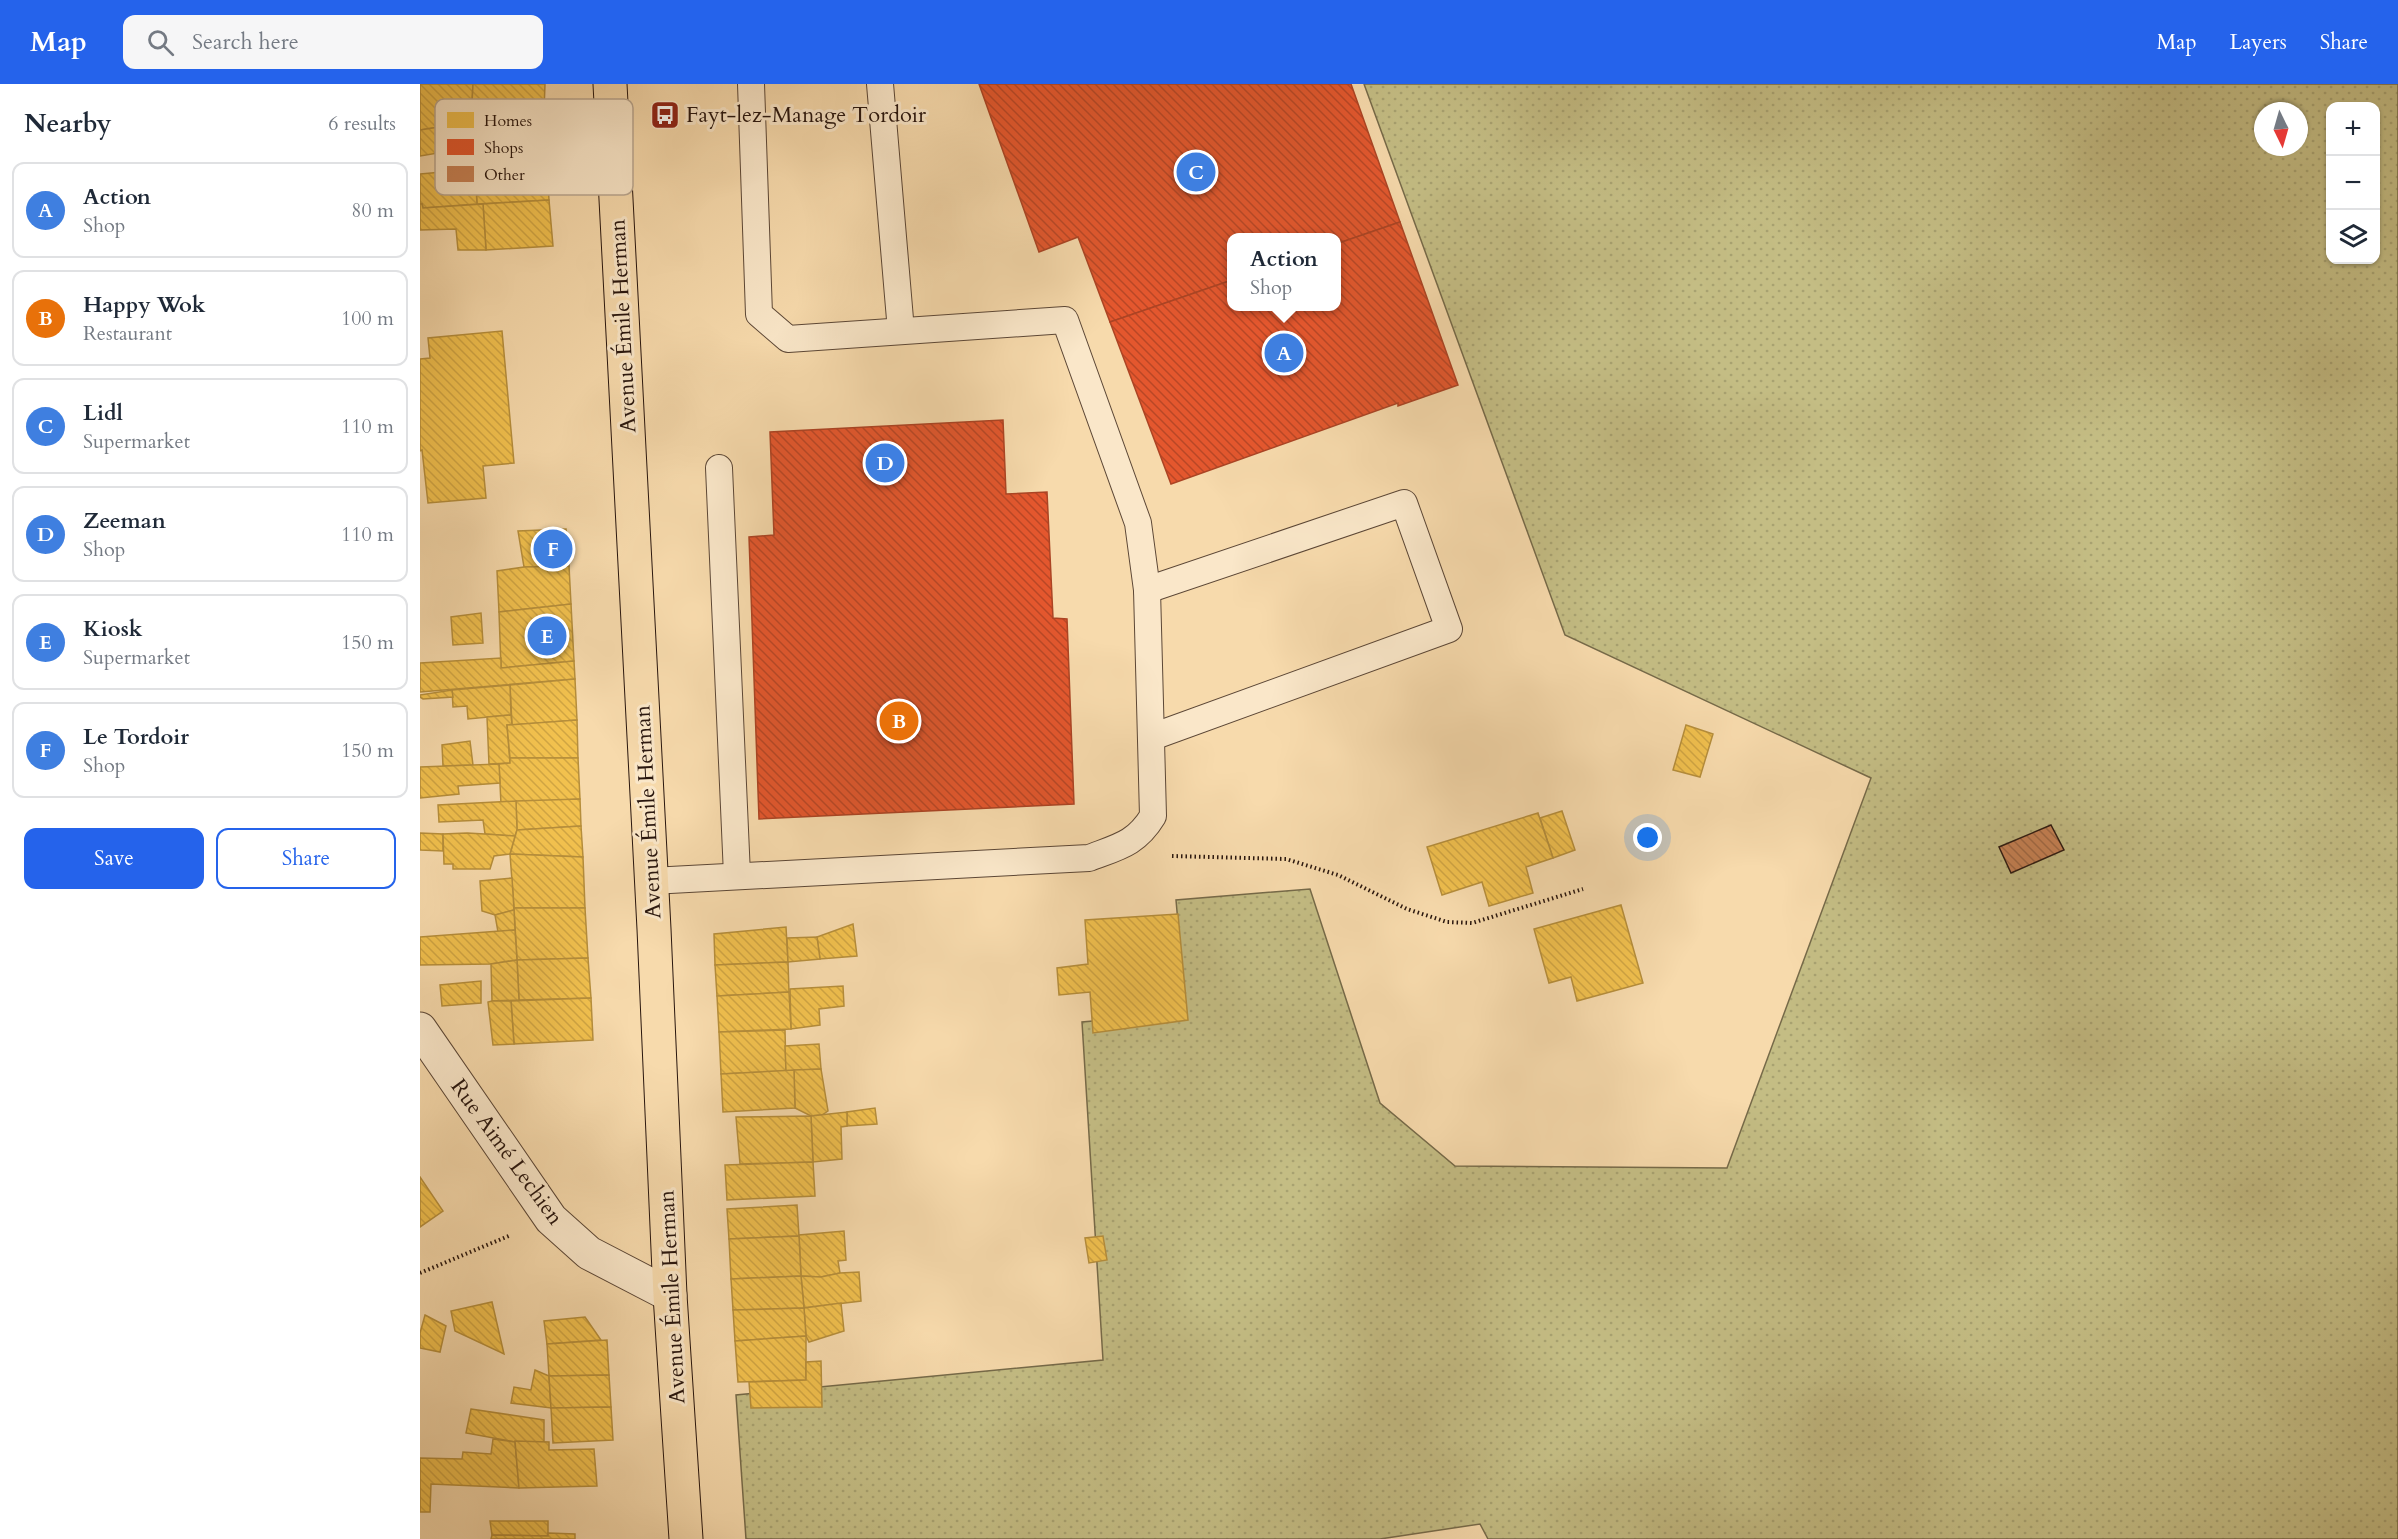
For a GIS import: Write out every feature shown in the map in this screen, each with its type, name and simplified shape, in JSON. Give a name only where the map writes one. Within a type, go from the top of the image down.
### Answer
[{"type":"main road","name":"Avenue Émile Herman","points":[[610,84],[611,99]]},
{"type":"main road","name":"Avenue Émile Herman","points":[[616,195],[670,1295],[686,1539]]},
{"type":"street","name":"Rue Aimé Lechien","points":[[420,1029],[550,1219],[589,1253],[670,1295]]},
{"type":"lane","points":[[651,881],[1089,858],[1123,845],[1143,832],[1153,816],[1147,590],[1138,523],[1065,320],[788,339],[759,314],[751,84]]},
{"type":"lane","points":[[880,84],[901,331]]},
{"type":"lane","points":[[719,468],[737,875]]},
{"type":"lane","points":[[1147,590],[1404,503],[1449,628],[1152,737]]},
{"type":"path","points":[[1166,856],[1286,859],[1338,875],[1407,909],[1447,922],[1472,923],[1583,889]]},
{"type":"path","points":[[420,1273],[550,1219]]},
{"type":"shaded area","points":[[1364,84],[2398,84],[2398,1539],[1488,1539],[1480,1524],[1380,1539],[746,1539],[736,1395],[1103,1360],[1082,1022],[1186,1013],[1176,900],[1310,889],[1380,1103],[1455,1166],[1727,1168],[1871,778],[1565,635]]},
{"type":"building: Homes","points":[[420,84],[473,84],[472,99],[435,99],[435,128],[420,130]]},
{"type":"building: Homes","points":[[473,84],[545,84],[544,99],[472,99]]},
{"type":"building: Homes","points":[[435,128],[435,154],[420,156],[420,130]]},
{"type":"building: Homes","points":[[435,173],[435,195],[476,195],[477,204],[423,208],[420,204],[420,174]]},
{"type":"building: Homes","points":[[476,195],[549,195],[549,200],[477,204]]},
{"type":"building: Homes","points":[[549,200],[553,246],[486,250],[483,204]]},
{"type":"building: Homes","points":[[420,204],[423,208],[483,204],[486,250],[458,250],[456,229],[420,230]]},
{"type":"building: Homes","points":[[502,331],[514,463],[483,466],[486,498],[428,503],[422,450],[420,451],[420,359],[430,358],[428,338]]},
{"type":"building: Homes","points":[[566,529],[569,566],[524,567],[518,531]]},
{"type":"building: Homes","points":[[569,566],[571,604],[499,612],[497,571],[524,567]]},
{"type":"building: Homes","points":[[571,604],[574,661],[501,668],[499,612]]},
{"type":"building: Homes","points":[[481,613],[483,643],[453,645],[451,617]]},
{"type":"building: Homes","points":[[501,658],[501,668],[574,661],[575,679],[420,692],[420,663]]},
{"type":"building: Homes","points":[[575,679],[577,720],[512,725],[510,685]]},
{"type":"building: Homes","points":[[510,685],[511,715],[468,719],[467,706],[453,707],[452,690]]},
{"type":"building: Homes","points":[[452,690],[453,697],[423,699],[420,697],[420,695]]},
{"type":"building: Homes","points":[[511,715],[512,725],[507,725],[510,763],[489,764],[487,717]]},
{"type":"building: Homes","points":[[577,720],[578,758],[510,758],[507,725]]},
{"type":"building: Homes","points":[[1686,725],[1713,734],[1700,777],[1673,770]]},
{"type":"building: Homes","points":[[470,741],[473,765],[443,766],[442,745]]},
{"type":"building: Homes","points":[[510,758],[578,758],[580,799],[501,804],[499,764],[510,763]]},
{"type":"building: Homes","points":[[499,764],[500,783],[458,786],[459,794],[420,798],[420,767]]},
{"type":"building: Homes","points":[[580,799],[581,826],[517,830],[516,801]]},
{"type":"building: Homes","points":[[516,801],[517,830],[515,836],[485,834],[483,820],[439,822],[438,805]]},
{"type":"building: Homes","points":[[1562,811],[1575,850],[1553,858],[1540,818]]},
{"type":"building: Homes","points":[[1538,813],[1553,858],[1526,867],[1533,893],[1489,906],[1482,882],[1442,895],[1427,847]]},
{"type":"building: Homes","points":[[581,826],[583,857],[510,854],[517,830]]},
{"type":"building: Homes","points":[[420,833],[443,834],[443,851],[420,850]]},
{"type":"building: Homes","points":[[443,834],[515,836],[510,854],[494,856],[490,869],[453,869],[453,864],[444,864]]},
{"type":"building: Homes","points":[[510,854],[583,857],[585,908],[514,908]]},
{"type":"building: Homes","points":[[512,878],[514,910],[495,915],[482,911],[480,881]]},
{"type":"building: Homes","points":[[1621,905],[1643,983],[1577,1001],[1571,977],[1549,983],[1534,929]]},
{"type":"building: Homes","points":[[514,908],[585,908],[588,958],[517,960]]},
{"type":"building: Homes","points":[[514,910],[515,930],[498,932],[495,915]]},
{"type":"building: Homes","points":[[1178,914],[1188,1020],[1093,1033],[1090,992],[1059,995],[1057,968],[1088,964],[1085,920]]},
{"type":"building: Homes","points":[[853,924],[857,956],[820,959],[817,937]]},
{"type":"building: Homes","points":[[786,927],[788,962],[715,965],[714,934]]},
{"type":"building: Homes","points":[[515,930],[517,960],[491,964],[420,965],[420,937]]},
{"type":"building: Homes","points":[[817,937],[820,959],[788,962],[787,938]]},
{"type":"building: Homes","points":[[588,958],[591,998],[519,1000],[517,960]]},
{"type":"building: Homes","points":[[517,960],[519,1000],[492,1001],[491,964]]},
{"type":"building: Homes","points":[[788,962],[789,992],[717,996],[715,965]]},
{"type":"building: Homes","points":[[481,981],[481,1003],[442,1006],[440,985]]},
{"type":"building: Homes","points":[[843,986],[844,1006],[819,1009],[820,1025],[791,1029],[790,989]]},
{"type":"building: Homes","points":[[789,992],[791,1029],[719,1032],[717,996]]},
{"type":"building: Homes","points":[[591,998],[593,1040],[514,1044],[511,1001]]},
{"type":"building: Homes","points":[[511,1001],[514,1044],[493,1045],[488,1002]]},
{"type":"building: Homes","points":[[785,1030],[786,1071],[721,1074],[719,1032]]},
{"type":"building: Homes","points":[[819,1044],[821,1069],[786,1071],[785,1046]]},
{"type":"building: Homes","points":[[821,1069],[828,1111],[822,1115],[811,1116],[795,1108],[794,1070]]},
{"type":"building: Homes","points":[[794,1070],[795,1108],[723,1112],[721,1074]]},
{"type":"building: Homes","points":[[875,1108],[877,1124],[847,1126],[847,1112]]},
{"type":"building: Homes","points":[[847,1112],[847,1126],[841,1127],[842,1159],[813,1162],[811,1116]]},
{"type":"building: Homes","points":[[811,1116],[813,1162],[740,1164],[736,1117]]},
{"type":"building: Homes","points":[[813,1162],[815,1196],[727,1200],[725,1165]]},
{"type":"building: Homes","points":[[420,1177],[443,1211],[420,1227]]},
{"type":"building: Homes","points":[[797,1205],[799,1236],[729,1239],[727,1209]]},
{"type":"building: Homes","points":[[844,1231],[846,1260],[838,1261],[840,1273],[821,1277],[801,1276],[799,1235]]},
{"type":"building: Homes","points":[[799,1236],[801,1276],[731,1279],[729,1239]]},
{"type":"building: Homes","points":[[1103,1236],[1107,1260],[1089,1263],[1085,1238]]},
{"type":"building: Homes","points":[[859,1272],[861,1301],[804,1308],[801,1276],[821,1277]]},
{"type":"building: Homes","points":[[801,1276],[804,1308],[733,1310],[731,1279]]},
{"type":"building: Homes","points":[[492,1302],[504,1354],[455,1331],[451,1311]]},
{"type":"building: Homes","points":[[841,1303],[844,1331],[809,1342],[806,1336],[804,1308]]},
{"type":"building: Homes","points":[[804,1308],[806,1336],[735,1341],[733,1310]]},
{"type":"building: Homes","points":[[425,1315],[446,1326],[440,1352],[420,1348],[420,1333]]},
{"type":"building: Homes","points":[[585,1317],[601,1340],[547,1344],[544,1321]]},
{"type":"building: Homes","points":[[806,1336],[806,1380],[738,1382],[735,1341]]},
{"type":"building: Homes","points":[[607,1340],[609,1375],[549,1376],[547,1344]]},
{"type":"building: Homes","points":[[821,1361],[822,1407],[751,1408],[749,1382],[806,1380],[806,1362]]},
{"type":"building: Homes","points":[[535,1370],[549,1376],[551,1408],[511,1403],[514,1387],[531,1390]]},
{"type":"building: Homes","points":[[609,1375],[611,1407],[551,1408],[549,1376]]},
{"type":"building: Homes","points":[[611,1407],[613,1440],[553,1443],[551,1408]]},
{"type":"building: Homes","points":[[471,1409],[544,1420],[544,1442],[515,1442],[466,1433]]},
{"type":"building: Homes","points":[[493,1439],[515,1442],[519,1488],[431,1484],[430,1512],[420,1512],[420,1458],[462,1459],[463,1452],[491,1454]]},
{"type":"building: Homes","points":[[515,1441],[549,1442],[549,1450],[594,1449],[597,1486],[519,1488]]},
{"type":"building: Homes","points":[[490,1521],[548,1521],[548,1536],[492,1535]]},
{"type":"building: Homes","points":[[548,1533],[575,1534],[575,1539],[491,1539],[492,1535],[548,1536]]},
{"type":"building: Shops","points":[[979,84],[1351,84],[1400,222],[1341,242],[1341,233],[1227,233],[1227,282],[1110,322],[1078,237],[1039,252]]},
{"type":"building: Shops","points":[[1400,222],[1458,385],[1398,406],[1398,403],[1171,484],[1110,322],[1227,282],[1227,311],[1341,311],[1341,242]]},
{"type":"building: Shops","points":[[1003,420],[1006,494],[1047,492],[1053,618],[1067,619],[1074,804],[759,819],[749,537],[774,535],[770,432]]},
{"type":"building: Other","points":[[2051,825],[2064,850],[2011,873],[1999,847]]},
{"type":"place","name":"Fayt-lez-Manage Tordoir","points":[[665,115]]},
{"type":"place","name":"Lidl","points":[[1196,172]]},
{"type":"place","name":"Action","points":[[1284,353]]},
{"type":"place","name":"Zeeman","points":[[885,463]]},
{"type":"place","name":"Le Tordoir","points":[[553,549]]},
{"type":"place","name":"Kiosk","points":[[547,636]]},
{"type":"place","name":"Happy Wok","points":[[899,721]]}]
